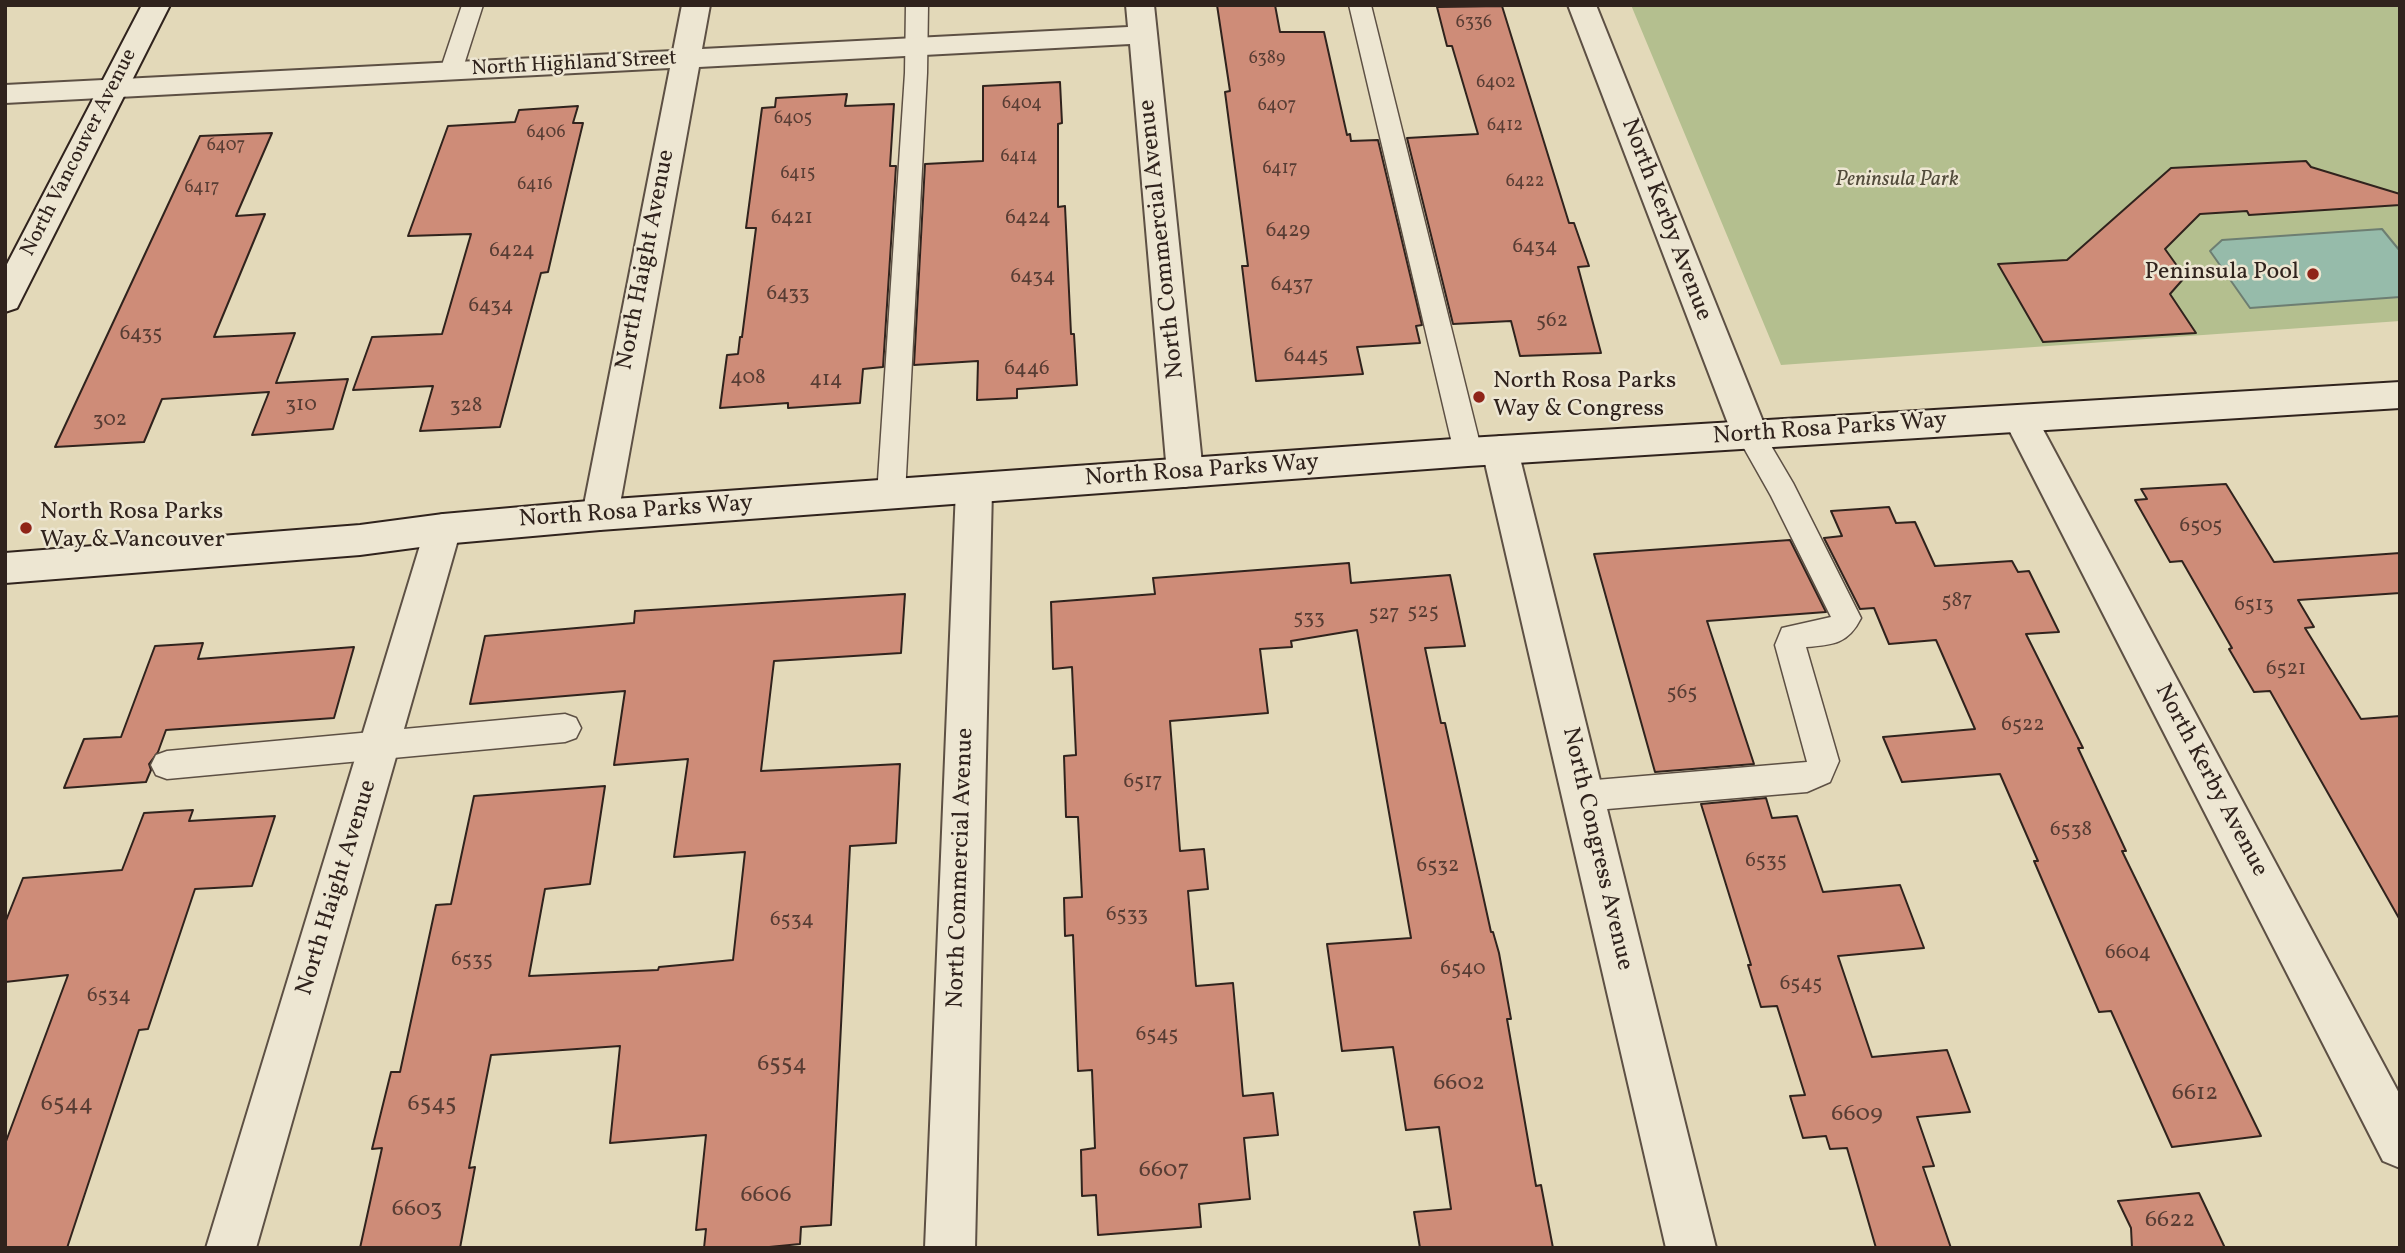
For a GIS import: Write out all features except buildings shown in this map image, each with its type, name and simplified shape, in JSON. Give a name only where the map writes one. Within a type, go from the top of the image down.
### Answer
[{"type":"street","name":"North Vancouver Avenue","points":[[5,300],[156,5]]},
{"type":"street","name":"North Haight Avenue","points":[[600,515],[696,5]]},
{"type":"street","name":"North Kerby Avenue","points":[[1582,5],[1750,435]]},
{"type":"street","name":"North Highland Street","points":[[5,94],[915,47],[1141,20]]},
{"type":"street","name":"North Commercial Avenue","points":[[1141,20],[1185,473]]},
{"type":"street","name":"North Rosa Parks Way","points":[[5,568],[360,540],[443,529],[600,515],[1484,451],[2400,395]]},
{"type":"street","name":"North Kerby Avenue","points":[[2020,418],[2400,1144]]},
{"type":"street","name":"North Congress Avenue","points":[[1484,451],[1584,796],[1691,1248]]},
{"type":"street","name":"North Commercial Avenue","points":[[950,1248],[974,489]]},
{"type":"street","name":"North Haight Avenue","points":[[231,1248],[443,529]]},
{"type":"lane","points":[[451,71],[473,5]]},
{"type":"lane","points":[[891,495],[916,73],[917,5]]},
{"type":"lane","points":[[1360,5],[1484,451]]},
{"type":"lane","points":[[1584,796],[1807,778],[1819,772],[1823,761],[1790,645],[1793,637],[1802,634],[1838,630],[1844,625],[1846,618],[1783,491],[1750,435]]},
{"type":"lane","points":[[167,765],[565,728]]},
{"type":"green space","name":"Peninsula Park","points":[[1631,5],[2400,5],[2400,321],[1781,365]]},
{"type":"shaded area","name":"Peninsula Pool","points":[[2382,229],[2400,251],[2400,297],[2250,308],[2210,251],[2222,240]]},
{"type":"place","name":"Peninsula Pool","points":[[2313,274]]},
{"type":"place","name":"North Rosa Parks Way & Congress","points":[[1479,397]]},
{"type":"place","name":"North Rosa Parks Way & Vancouver","points":[[26,528]]}]
